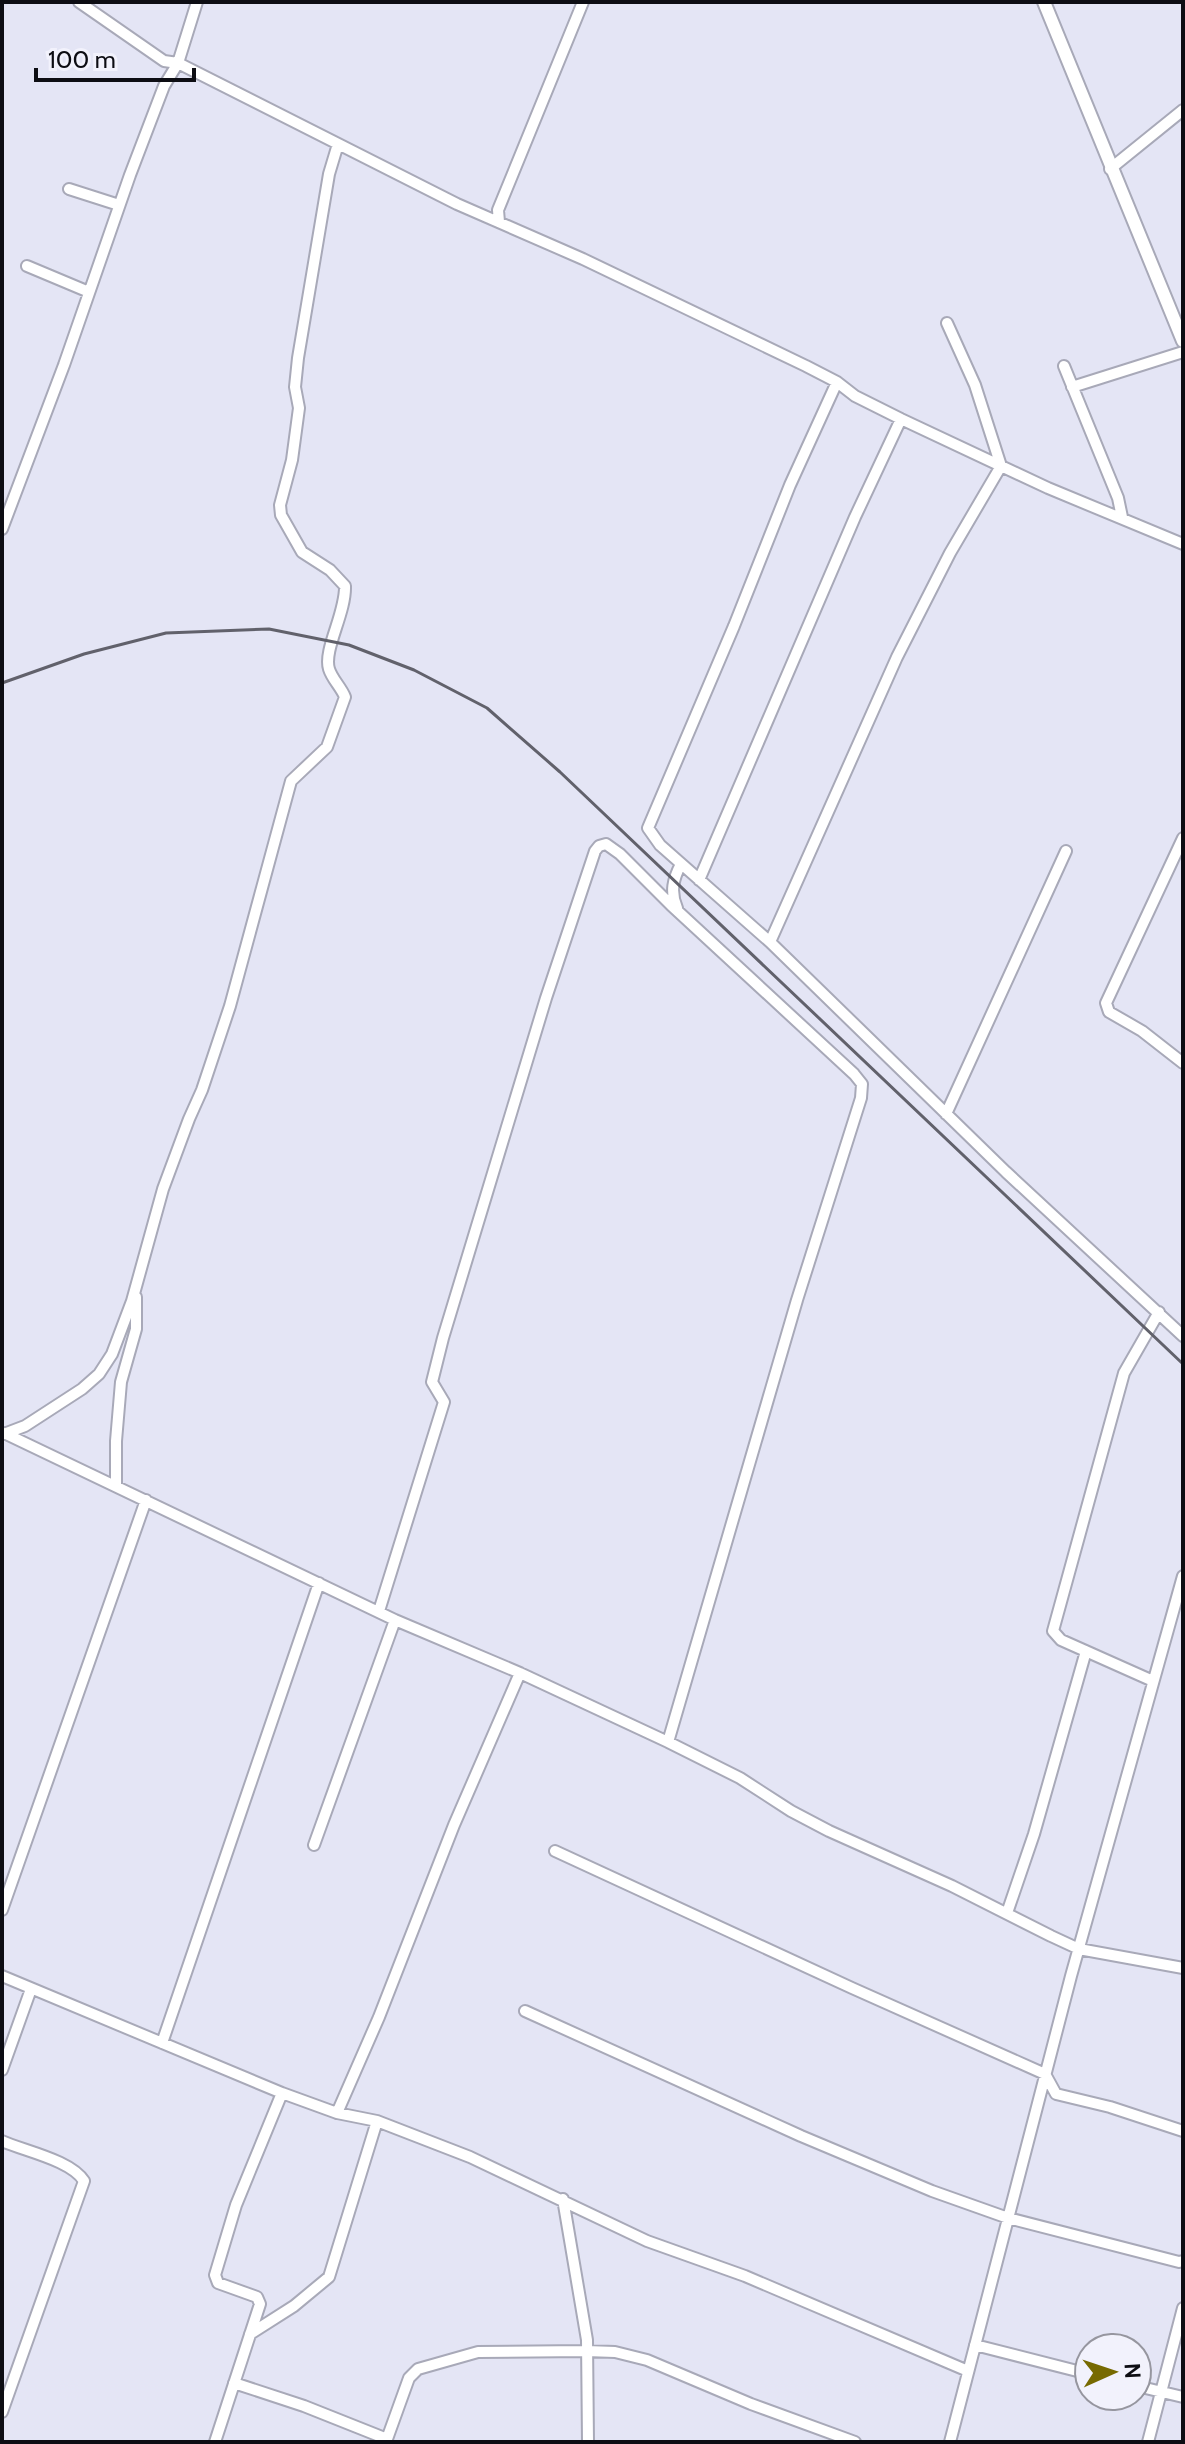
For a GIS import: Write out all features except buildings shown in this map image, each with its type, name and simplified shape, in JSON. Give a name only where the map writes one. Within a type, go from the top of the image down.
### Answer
[{"type":"street","points":[[79,2],[164,61],[178,63],[499,222],[583,259],[837,382],[855,396],[901,419],[1001,466],[1183,544]]},
{"type":"street","points":[[2,529],[49,407],[119,205],[164,86],[178,63],[197,2]]},
{"type":"street","points":[[499,222],[498,210],[583,2]]},
{"type":"street","points":[[1044,2],[1183,341]]},
{"type":"street","points":[[1110,169],[1183,110]]},
{"type":"street","points":[[3,1433],[25,1426],[55,1407],[99,1374],[112,1354],[163,1189],[202,1090],[230,1006],[291,781],[327,747],[345,697],[330,671],[327,657],[341,619],[345,586],[330,570],[302,552],[286,527],[280,505],[292,460],[299,408],[295,387],[298,358],[329,174],[338,144]]},
{"type":"street","points":[[69,189],[119,205]]},
{"type":"street","points":[[27,266],[89,292]]},
{"type":"street","points":[[770,942],[897,657],[939,574],[1001,466],[975,385],[947,323]]},
{"type":"street","points":[[1072,387],[1183,352]]},
{"type":"street","points":[[1064,366],[1118,498],[1122,517]]},
{"type":"street","points":[[837,382],[806,446],[666,789],[649,823],[651,835],[770,942],[946,1114],[1183,1336]]},
{"type":"street","points":[[699,880],[855,517],[901,419]]},
{"type":"street","points":[[1183,838],[1108,993],[1106,1003],[1109,1012],[1152,1037],[1183,1063]]},
{"type":"street","points":[[379,1611],[444,1402],[432,1382],[434,1369],[546,998],[599,846],[612,846],[862,1084],[668,1742]]},
{"type":"street","points":[[946,1114],[1066,851]]},
{"type":"street","points":[[678,911],[672,897],[673,880],[681,864]]},
{"type":"street","points":[[116,1486],[121,1382],[136,1329],[136,1283]]},
{"type":"street","points":[[1153,1681],[1055,1636],[1054,1622],[1124,1373],[1159,1312]]},
{"type":"street","points":[[3,1433],[395,1620],[520,1673],[668,1742],[740,1778],[829,1831],[1079,1949],[1183,1968]]},
{"type":"street","points":[[2,1910],[146,1500]]},
{"type":"street","points":[[950,2442],[1045,2074],[1183,1576]]},
{"type":"street","points":[[162,2043],[319,1583]]},
{"type":"street","points":[[314,1845],[395,1620]]},
{"type":"street","points":[[1007,1913],[1034,1834],[1086,1651]]},
{"type":"street","points":[[337,2113],[379,2017],[454,1825],[520,1673]]},
{"type":"street","points":[[555,1851],[1045,2074],[1056,2094],[1110,2107],[1183,2131]]},
{"type":"street","points":[[2,1976],[282,2093],[337,2113],[377,2121],[470,2157],[647,2241],[745,2276],[968,2371]]},
{"type":"street","points":[[2,2070],[31,1989]]},
{"type":"street","points":[[525,2011],[801,2136],[932,2191],[1008,2218],[1183,2261]]},
{"type":"street","points":[[215,2442],[259,2309],[259,2300],[251,2294],[218,2283],[215,2275],[236,2205],[282,2093]]},
{"type":"street","points":[[250,2334],[294,2306],[329,2277],[377,2121]]},
{"type":"street","points":[[2,2141],[59,2163],[79,2174],[84,2181],[2,2412]]},
{"type":"street","points":[[563,2199],[579,2286],[586,2351],[588,2442]]},
{"type":"street","points":[[1148,2442],[1183,2308]]},
{"type":"street","points":[[975,2345],[1073,2370]]},
{"type":"street","points":[[234,2383],[304,2406],[386,2440],[409,2378],[418,2369],[478,2352],[615,2352],[647,2360],[751,2404],[855,2442]]},
{"type":"street","points":[[1153,2389],[1183,2397]]},
{"type":"railway","points":[[2,683],[84,654],[166,633],[269,629],[349,645],[414,670],[487,708],[560,772],[1183,1364]]}]
